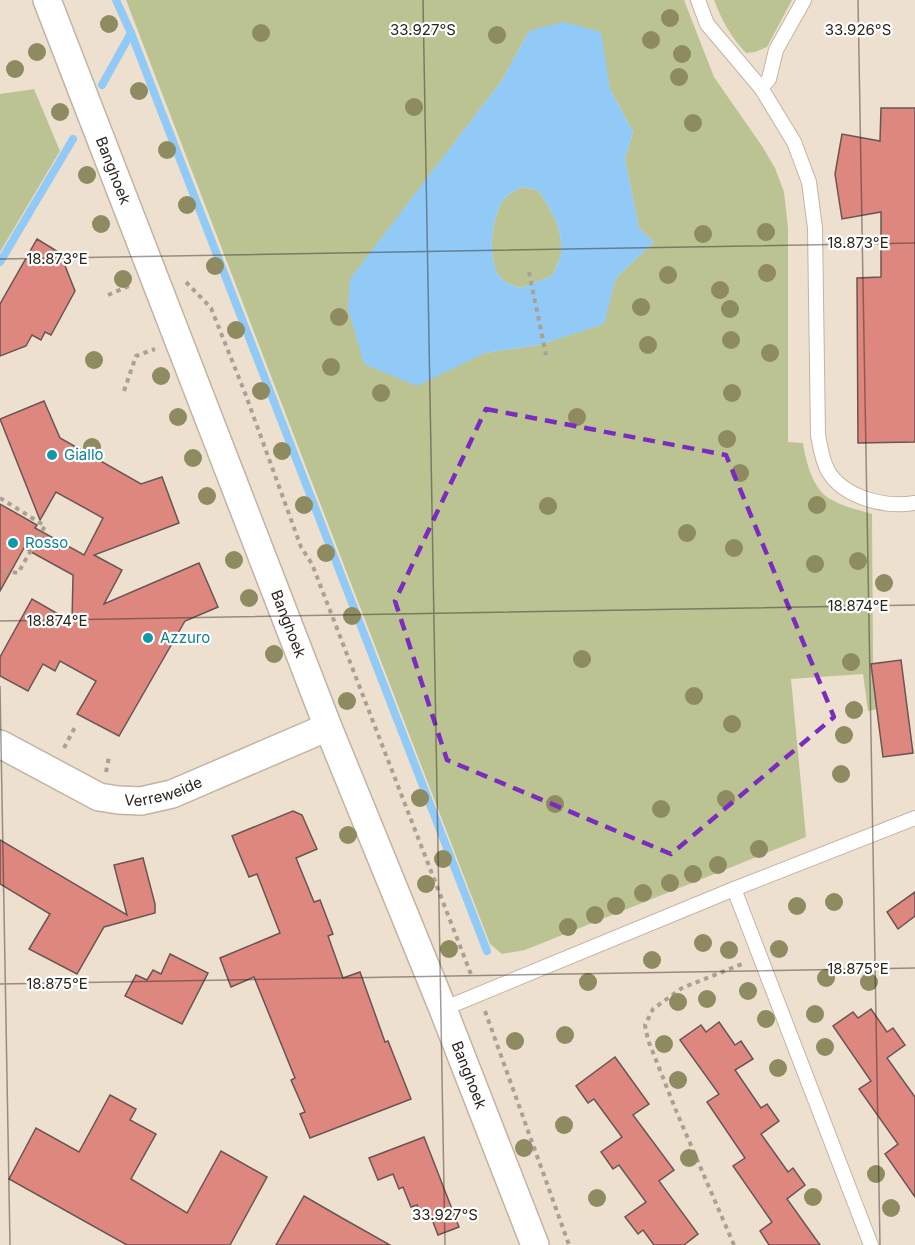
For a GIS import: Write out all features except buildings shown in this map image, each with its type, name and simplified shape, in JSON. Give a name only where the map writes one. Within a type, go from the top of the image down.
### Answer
[{"type":"street","name":"Banghoek","points":[[47,0],[328,727],[443,1009],[535,1245]]},
{"type":"street","name":"Verreweide","points":[[0,744],[99,797],[141,801],[172,794],[328,727]]},
{"type":"lane","points":[[698,0],[707,24],[761,88],[794,142],[809,182],[815,228],[818,435],[828,471],[844,488],[862,497],[901,506],[915,503]]},
{"type":"lane","points":[[761,88],[769,79],[776,51],[804,0]]},
{"type":"lane","points":[[443,1009],[734,889],[915,818]]},
{"type":"lane","points":[[734,889],[871,1245]]},
{"type":"path","points":[[529,272],[546,355]]},
{"type":"path","points":[[181,277],[211,308],[245,393],[301,547],[312,564],[473,978]]},
{"type":"path","points":[[108,295],[124,289]]},
{"type":"path","points":[[124,391],[136,357],[158,348]]},
{"type":"path","points":[[0,498],[45,526],[18,573],[0,570]]},
{"type":"path","points":[[69,740],[75,728]]},
{"type":"path","points":[[734,1245],[677,1113],[648,1040],[645,1025],[653,1009],[682,988],[760,957]]},
{"type":"path","points":[[485,1011],[569,1245]]},
{"type":"highlighted area","points":[[486,409],[726,455],[834,717],[671,854],[447,760],[395,601]]},
{"type":"green space","points":[[126,0],[684,0],[714,77],[775,168],[784,192],[788,228],[788,442],[803,443],[815,483],[825,496],[841,505],[872,514],[873,663],[871,664],[877,709],[868,711],[863,674],[791,679],[806,837],[525,950],[502,954],[490,944]],"holes":[[[529,31],[600,32],[610,89],[633,132],[625,159],[639,228],[654,242],[616,278],[603,324],[539,345],[485,353],[350,280],[502,80]]]},
{"type":"green space","points":[[714,0],[792,0],[767,47],[746,53],[727,28]]},
{"type":"green space","points":[[34,89],[60,151],[0,252],[0,94]]},
{"type":"green space","points":[[522,187],[538,190],[555,220],[561,244],[560,256],[552,276],[521,288],[503,280],[497,273],[492,252],[492,239],[501,204],[507,196]]},
{"type":"water","points":[[564,22],[601,32],[610,89],[633,132],[625,159],[639,228],[654,242],[616,278],[604,324],[539,345],[485,353],[417,386],[364,364],[348,309],[350,279],[502,80],[529,31]],"holes":[[[522,187],[538,190],[558,228],[561,253],[552,276],[521,288],[503,280],[497,273],[492,252],[494,226],[501,204],[507,196]]]},
{"type":"waterway","points":[[116,0],[131,33],[487,951]]},
{"type":"waterway","points":[[102,85],[131,33]]},
{"type":"waterway","points":[[0,262],[73,139]]},
{"type":"place","name":"Giallo","points":[[52,455]]},
{"type":"place","name":"Rosso","points":[[13,543]]},
{"type":"place","name":"Azzuro","points":[[148,638]]}]
